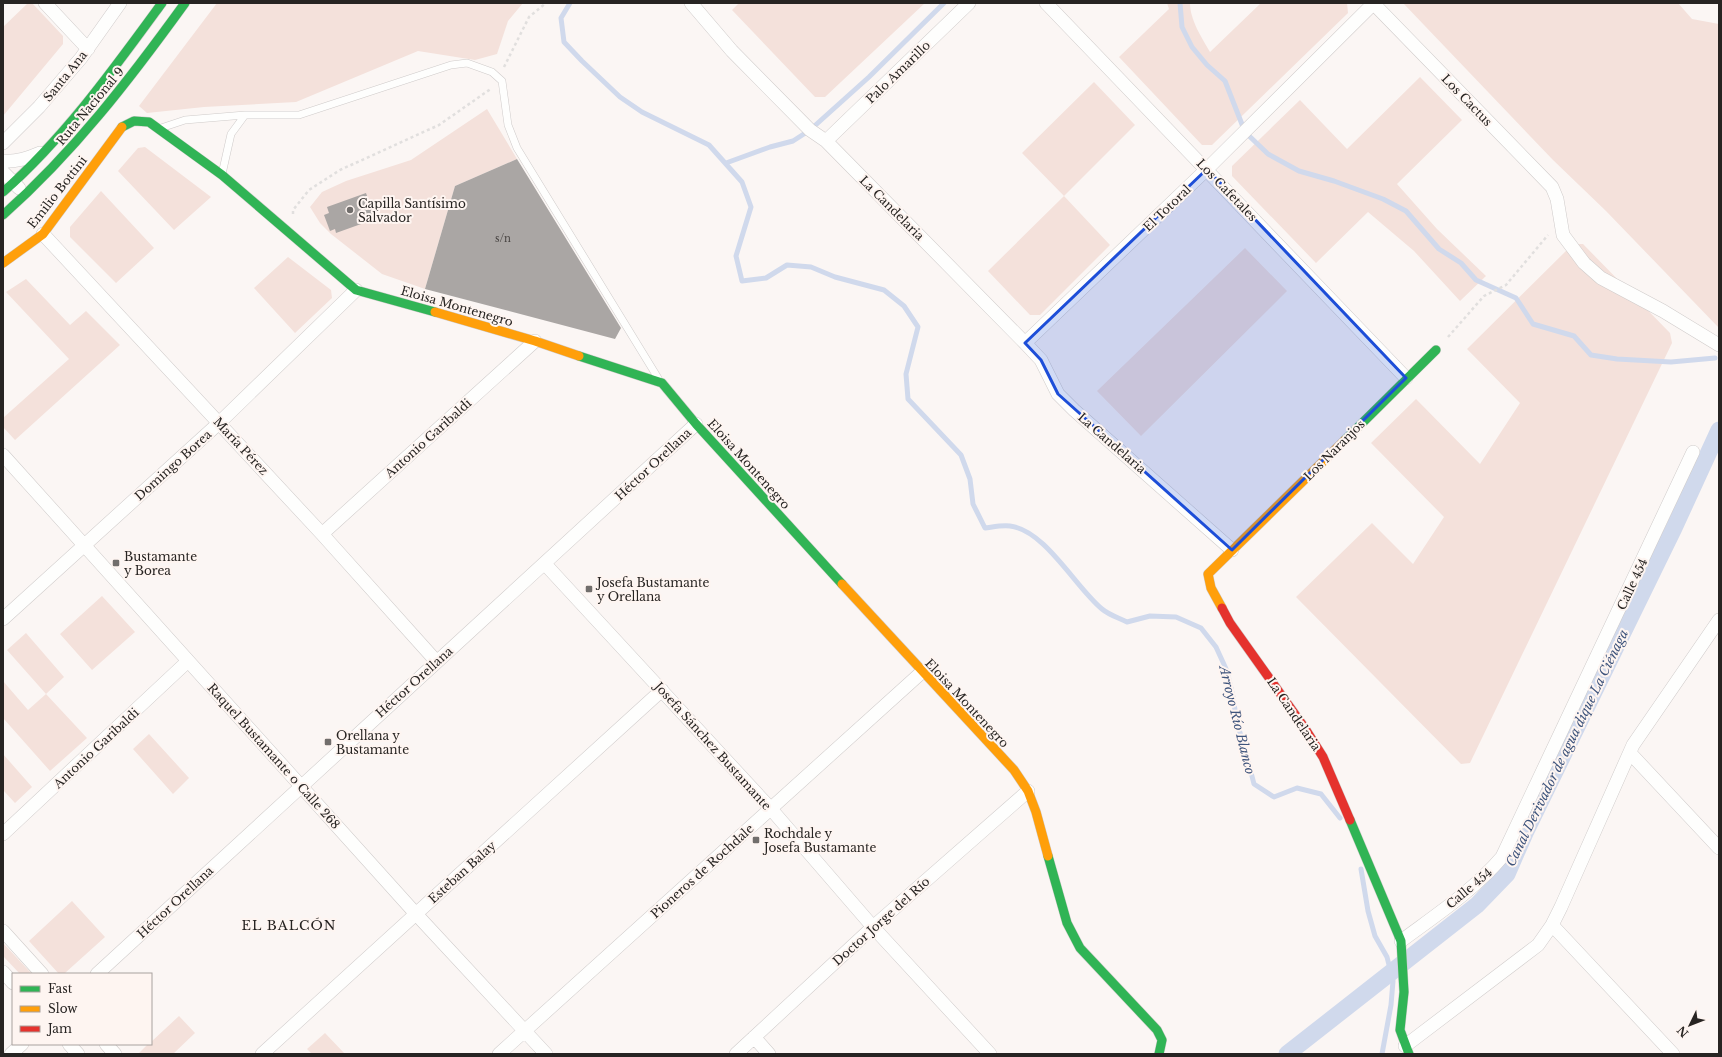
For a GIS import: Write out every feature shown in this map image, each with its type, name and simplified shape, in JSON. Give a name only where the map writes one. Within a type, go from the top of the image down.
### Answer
[{"type":"street","points":[[46,3],[88,49]]},
{"type":"street","name":"Santa Ana","points":[[3,143],[40,107],[88,49],[120,3]]},
{"type":"street","name":"Ruta Nacional 9","points":[[3,192],[47,150],[102,87],[162,3]]},
{"type":"street","name":"Ruta Nacional 9","points":[[3,215],[59,162],[93,124],[185,3]]},
{"type":"street","name":"La Candelaria","points":[[691,3],[732,52],[810,130],[826,141],[1041,360],[1058,394],[1232,550],[1208,574],[1211,588],[1230,623],[1304,727],[1323,757],[1401,941]]},
{"type":"street","name":"Palo Amarillo","points":[[826,141],[969,3]]},
{"type":"street","name":"Los Cafetales","points":[[1046,3],[1406,378]]},
{"type":"street","name":"El Totoral","points":[[1025,343],[1207,169],[1374,3]]},
{"type":"street","name":"Los Cactus","points":[[1374,3],[1552,187],[1560,221]]},
{"type":"street","name":"Eloisa Montenegro","points":[[122,127],[134,121],[149,122],[222,175],[356,290],[535,341],[662,383],[696,424],[922,672],[1014,770],[1028,790],[1036,812],[1067,923],[1080,948],[1157,1030],[1162,1040],[1159,1053]]},
{"type":"street","name":"Emilio Bottini","points":[[3,263],[43,234],[122,127]]},
{"type":"street","points":[[3,161],[24,159],[47,150]]},
{"type":"street","points":[[3,172],[25,195]]},
{"type":"street","points":[[1560,221],[1563,235],[1584,263],[1601,278],[1663,311],[1719,345]]},
{"type":"street","name":"María Pérez","points":[[43,234],[322,534],[436,661]]},
{"type":"street","name":"Domingo Borea","points":[[3,620],[219,423],[356,290]]},
{"type":"street","name":"Antonio Garibaldi","points":[[322,534],[535,341]]},
{"type":"street","name":"Los Naranjos","points":[[1232,550],[1436,350]]},
{"type":"street","name":"Héctor Orellana","points":[[98,973],[436,661],[545,564],[696,424]]},
{"type":"street","name":"Calle 454","points":[[1401,941],[1472,889],[1486,876],[1502,857],[1693,452]]},
{"type":"street","name":"Raquel Bustamante o Calle 268","points":[[3,455],[416,914],[546,1054]]},
{"type":"street","name":"Josefa Sánchez Bustamante","points":[[545,564],[771,809],[873,927],[990,1054]]},
{"type":"street","points":[[1401,941],[1404,992],[1400,1030],[1407,1050],[1538,944],[1552,925],[1633,746],[1719,620]]},
{"type":"street","name":"Antonio Garibaldi","points":[[3,834],[188,661]]},
{"type":"street","name":"Pioneros de Rochdale","points":[[499,1054],[922,672]]},
{"type":"street","name":"Esteban Balay","points":[[262,1054],[662,690]]},
{"type":"street","points":[[1630,753],[1719,848]]},
{"type":"street","name":"Doctor Jorge del Río","points":[[736,1054],[873,927],[1028,790]]},
{"type":"street","points":[[1552,925],[1673,1054]]},
{"type":"street","points":[[3,931],[41,973]]},
{"type":"street","points":[[3,972],[12,982]]},
{"type":"street","points":[[754,1037],[769,1054]]},
{"type":"street","points":[[11,1054],[21,1045]]},
{"type":"street","points":[[70,1045],[78,1054]]},
{"type":"street","points":[[107,1045],[115,1054]]},
{"type":"lane","points":[[159,129],[185,120],[245,115],[299,116],[451,65],[467,63],[492,72],[502,81],[508,125],[517,148],[662,383]]},
{"type":"lane","points":[[222,175],[231,134],[245,115]]},
{"type":"path","points":[[294,216],[293,210],[309,190],[340,170],[439,125],[502,81],[504,67],[529,17],[546,3]]},
{"type":"path","points":[[1436,350],[1484,296],[1506,285],[1560,221]]},
{"type":"highlighted area","points":[[1207,169],[1406,378],[1232,550],[1058,394],[1041,360],[1025,343]]},
{"type":"shaded area","points":[[28,3],[32,3],[63,36],[63,44],[3,116],[3,27]]},
{"type":"shaded area","points":[[217,3],[523,3],[508,21],[497,54],[475,60],[418,51],[296,102],[204,107],[147,113],[139,106]]},
{"type":"shaded area","points":[[739,3],[925,3],[825,97],[815,97],[732,10]]},
{"type":"shaded area","points":[[1167,3],[1190,3],[1194,22],[1210,52],[1261,3],[1347,3],[1348,13],[1212,145],[1202,145],[1119,57],[1169,9]]},
{"type":"shaded area","points":[[1403,3],[1678,3],[1692,19],[1719,24],[1719,328],[1606,211],[1553,160]]},
{"type":"shaded area","points":[[1420,77],[1462,120],[1397,184],[1437,229],[1486,276],[1460,301],[1414,251],[1368,212],[1316,263],[1232,176],[1232,166],[1300,100],[1347,149]]},
{"type":"shaded area","points":[[1094,82],[1135,125],[1064,196],[1022,153]]},
{"type":"shaded area","points":[[487,109],[517,159],[455,186],[425,289],[382,274],[331,234],[320,223],[310,207],[322,192],[346,181],[411,160]]},
{"type":"shaded area","points":[[145,147],[211,197],[174,230],[118,171],[138,148]]},
{"type":"shaded area","points":[[101,191],[154,248],[116,283],[70,237],[70,227]]},
{"type":"shaded area","points":[[1064,196],[1110,245],[1040,315],[1030,315],[988,271]]},
{"type":"shaded area","points":[[1573,244],[1583,244],[1670,333],[1672,343],[1470,763],[1461,764],[1296,597],[1372,523],[1413,564],[1444,517],[1371,443],[1416,399],[1480,464],[1520,403],[1467,349]]},
{"type":"shaded area","points":[[1245,248],[1287,291],[1141,436],[1097,391]]},
{"type":"shaded area","points":[[288,257],[331,290],[332,298],[295,333],[254,288]]},
{"type":"shaded area","points":[[26,279],[70,325],[86,311],[120,345],[15,440],[3,427],[3,418],[69,359],[6,292]]},
{"type":"shaded area","points":[[102,596],[135,632],[92,670],[60,634]]},
{"type":"shaded area","points":[[26,633],[64,677],[46,694],[7,650]]},
{"type":"shaded area","points":[[3,681],[28,710],[46,694],[87,738],[50,771],[3,718]]},
{"type":"shaded area","points":[[149,734],[189,778],[173,794],[133,749]]},
{"type":"shaded area","points":[[3,754],[32,787],[15,803],[3,790]]},
{"type":"shaded area","points":[[72,901],[105,937],[65,973],[58,973],[29,941]]},
{"type":"shaded area","points":[[3,943],[31,973],[19,973],[3,956]]},
{"type":"shaded area","points":[[179,1016],[195,1033],[173,1054],[138,1054],[147,1045],[152,1045],[152,1041]]},
{"type":"shaded area","points":[[325,1033],[345,1054],[312,1054],[307,1049]]},
{"type":"building","points":[[517,159],[621,328],[615,339],[425,289],[455,186]]},
{"type":"building","name":"Capilla Santísimo Salvador","points":[[366,193],[375,219],[336,233],[335,229],[330,231],[324,215],[329,213],[327,207]]},
{"type":"waterway","name":"Arroyo Río Blanco","points":[[570,3],[561,18],[564,42],[582,61],[620,97],[642,112],[709,145],[742,182],[751,207],[736,256],[742,281],[766,278],[787,265],[811,267],[835,277],[884,290],[904,306],[918,327],[906,374],[908,399],[961,455],[970,479],[973,504],[985,528],[1010,526],[1023,530],[1035,538],[1048,548],[1092,600],[1105,611],[1114,616],[1127,622],[1150,616],[1176,617],[1201,628],[1216,647],[1227,671],[1237,723],[1254,784],[1274,797],[1297,788],[1321,794],[1340,818]]},
{"type":"waterway","points":[[726,163],[770,147],[793,141],[810,130],[869,77],[944,3]]},
{"type":"waterway","points":[[1180,3],[1182,27],[1192,47],[1207,65],[1225,81],[1245,132],[1268,154],[1299,171],[1334,181],[1383,199],[1406,211],[1439,249],[1461,263],[1476,280],[1516,298],[1533,324],[1574,336],[1591,355],[1617,359],[1671,362],[1715,358]]},
{"type":"waterway","name":"Canal Derivador de agua dique La Ciénaga","points":[[1287,1054],[1477,905],[1507,874],[1525,833],[1674,528],[1719,430]]},
{"type":"waterway","name":"Arroyo Río Blanco","points":[[1361,869],[1368,911],[1375,936],[1387,957],[1393,981],[1391,1005],[1382,1054]]},
{"type":"traffic: fast","points":[[3,192],[26,171],[68,126],[107,78],[162,3]]},
{"type":"traffic: fast","points":[[3,215],[54,166],[100,114],[185,3]]},
{"type":"traffic: fast","points":[[122,127],[134,121],[149,122],[222,175],[356,290],[435,312]]},
{"type":"traffic: fast","points":[[1345,440],[1436,350]]},
{"type":"traffic: fast","points":[[579,356],[662,383],[696,424],[842,584]]},
{"type":"traffic: fast","points":[[1350,820],[1401,941],[1404,992],[1400,1030],[1409,1054]]},
{"type":"traffic: fast","points":[[1048,856],[1067,923],[1080,948],[1157,1030],[1162,1040],[1159,1054]]},
{"type":"traffic: slow","points":[[3,263],[43,234],[122,127]]},
{"type":"traffic: slow","points":[[435,312],[535,341],[579,356]]},
{"type":"traffic: slow","points":[[1222,608],[1211,588],[1208,574],[1345,440]]},
{"type":"traffic: slow","points":[[842,584],[1014,770],[1028,791],[1036,812],[1048,856]]},
{"type":"traffic: jam","points":[[1222,608],[1230,623],[1304,727],[1323,757],[1350,820]]},
{"type":"place","name":"Capilla Santísimo Salvador","points":[[350,210]]},
{"type":"place","name":"Bustamante y Borea","points":[[116,563]]},
{"type":"place","name":"Josefa Bustamante y Orellana","points":[[589,589]]},
{"type":"place","name":"Orellana y Bustamante","points":[[328,742]]},
{"type":"place","name":"Rochdale y Josefa Bustamante","points":[[756,840]]},
{"type":"district","name":"EL BALCÓN","points":[[289,925]]}]
